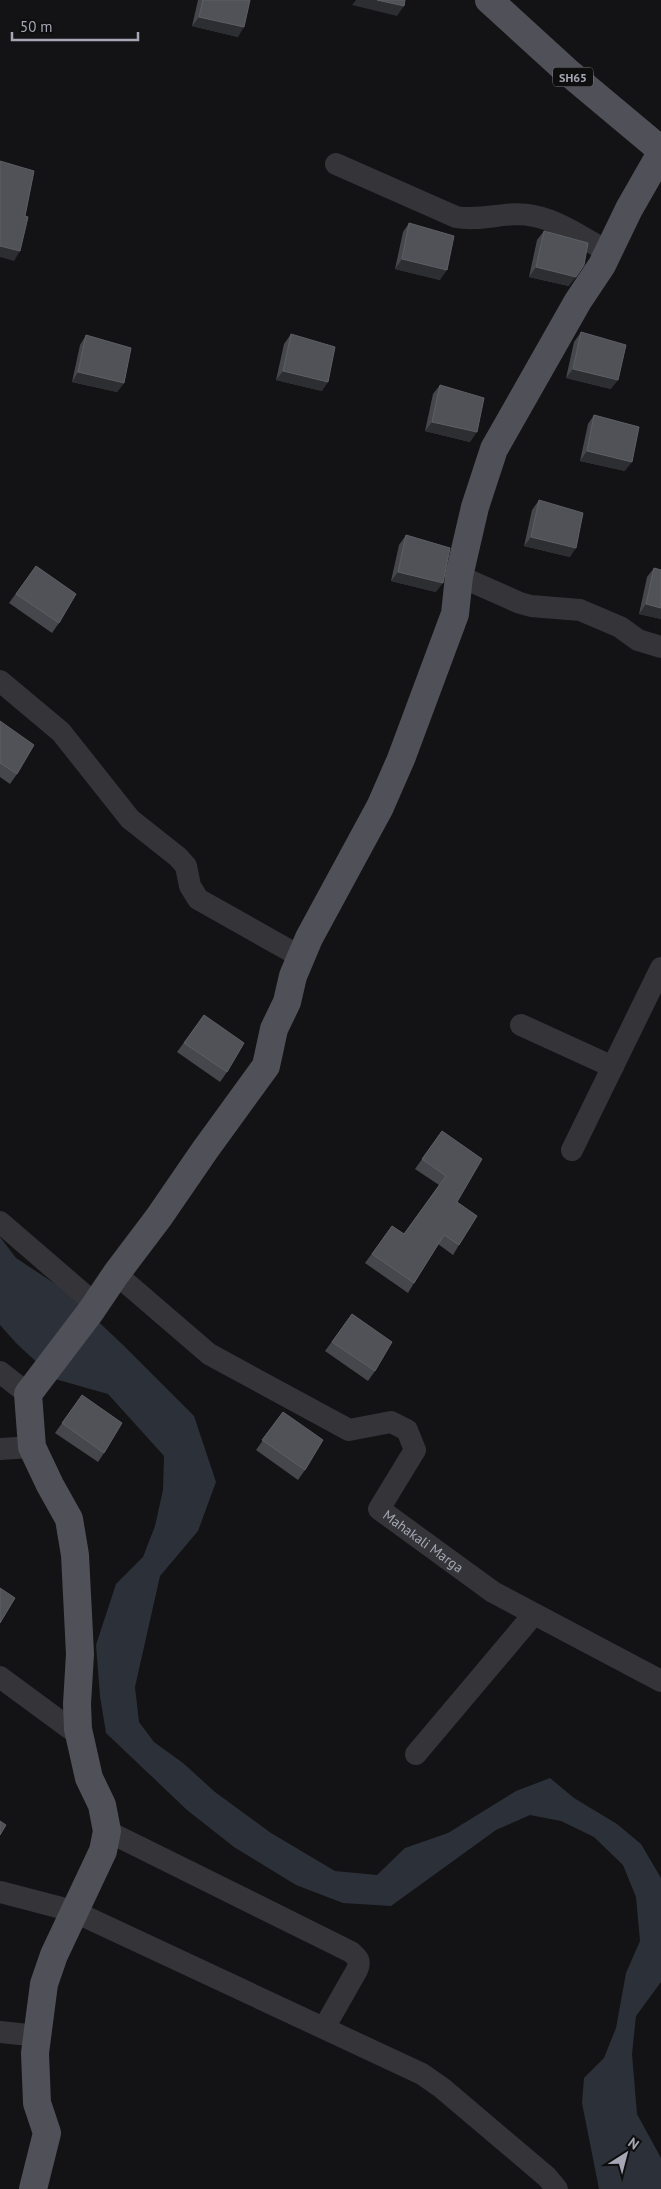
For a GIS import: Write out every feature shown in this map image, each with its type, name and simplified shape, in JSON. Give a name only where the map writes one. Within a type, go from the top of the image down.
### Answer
[{"type":"main road","name":"SH65","points":[[489,0],[569,73],[661,151]]},
{"type":"main road","points":[[33,2189],[47,2133],[37,2104],[34,2054],[44,1984],[54,1955],[73,1912],[103,1851],[107,1831],[102,1805],[90,1778],[80,1736],[77,1704],[80,1654],[75,1555],[69,1519],[50,1486],[32,1447],[34,1386],[159,1217],[266,1066],[274,1029],[287,1002],[293,976],[308,938],[380,807],[401,759],[455,614],[459,576],[476,507],[494,449],[608,252],[661,151]]},
{"type":"street","points":[[336,164],[456,217],[470,220],[512,214],[534,215],[552,221],[608,252]]},
{"type":"street","points":[[459,576],[520,603],[531,606],[580,610],[620,628],[638,640],[661,648]]},
{"type":"street","points":[[0,681],[61,732],[130,820],[178,857],[186,866],[192,893],[198,899],[301,957]]},
{"type":"street","points":[[572,1150],[661,968]]},
{"type":"street","points":[[520,1025],[613,1067]]},
{"type":"street","points":[[0,1222],[93,1307]]},
{"type":"street","name":"Mahakali Marga","points":[[116,1274],[209,1354],[349,1430],[391,1422],[407,1430],[415,1450],[379,1509],[493,1592],[661,1680]]},
{"type":"street","points":[[0,1372],[34,1386]]},
{"type":"street","points":[[0,1449],[32,1447]]},
{"type":"street","points":[[416,1754],[534,1614]]},
{"type":"street","points":[[0,1676],[80,1736]]},
{"type":"street","points":[[107,1831],[358,1957],[360,1964],[324,2028]]},
{"type":"street","points":[[0,1892],[73,1912],[422,2074],[547,2178],[557,2189]]},
{"type":"street","points":[[0,2032],[38,2036]]},
{"type":"shaded area","points":[[0,1237],[16,1258],[66,1291],[194,1416],[216,1482],[198,1531],[160,1576],[135,1687],[139,1722],[154,1742],[183,1763],[215,1792],[271,1833],[335,1871],[377,1875],[405,1848],[448,1833],[516,1791],[550,1778],[574,1798],[617,1824],[641,1844],[661,1878],[661,1982],[636,2016],[632,2054],[637,2114],[661,2158],[661,2189],[599,2189],[582,2103],[584,2078],[604,2058],[616,2028],[626,1973],[640,1941],[636,1897],[623,1865],[594,1837],[561,1821],[530,1815],[496,1830],[391,1906],[343,1903],[296,1885],[234,1847],[187,1810],[106,1733],[100,1696],[96,1645],[116,1584],[143,1557],[155,1526],[163,1490],[164,1456],[108,1394],[55,1379],[17,1344],[0,1325]]},
{"type":"building","points":[[203,0],[250,0],[244,27],[199,17]]},
{"type":"building","points":[[377,0],[405,0],[404,6]]},
{"type":"building","points":[[0,161],[34,171],[25,216],[28,217],[20,251],[0,246]]},
{"type":"building","points":[[409,223],[454,236],[447,270],[402,259]]},
{"type":"building","points":[[544,231],[588,243],[584,265],[576,277],[536,267]]},
{"type":"building","points":[[581,332],[626,345],[618,380],[573,369]]},
{"type":"building","points":[[291,334],[335,347],[328,382],[283,371]]},
{"type":"building","points":[[86,335],[131,348],[124,383],[78,372]]},
{"type":"building","points":[[440,385],[484,398],[477,432],[432,422]]},
{"type":"building","points":[[594,415],[639,427],[632,462],[587,451]]},
{"type":"building","points":[[539,500],[583,513],[576,548],[531,537]]},
{"type":"building","points":[[406,535],[450,548],[443,583],[398,572]]},
{"type":"building","points":[[36,566],[76,594],[59,623],[16,594]]},
{"type":"building","points":[[654,568],[661,570],[661,608],[646,604]]},
{"type":"building","points":[[0,721],[34,745],[17,774],[0,763]]},
{"type":"building","points":[[204,1015],[244,1043],[227,1072],[184,1043]]},
{"type":"building","points":[[442,1131],[482,1159],[457,1202],[477,1216],[459,1245],[444,1235],[414,1283],[372,1254],[392,1226],[404,1234],[446,1176],[422,1159]]},
{"type":"building","points":[[352,1314],[392,1342],[375,1371],[332,1342]]},
{"type":"building","points":[[82,1395],[122,1423],[104,1453],[62,1423]]},
{"type":"building","points":[[283,1412],[323,1440],[305,1470],[262,1440]]},
{"type":"building","points":[[0,1588],[15,1598],[0,1623]]},
{"type":"building","points":[[0,1821],[6,1825],[0,1835]]}]
